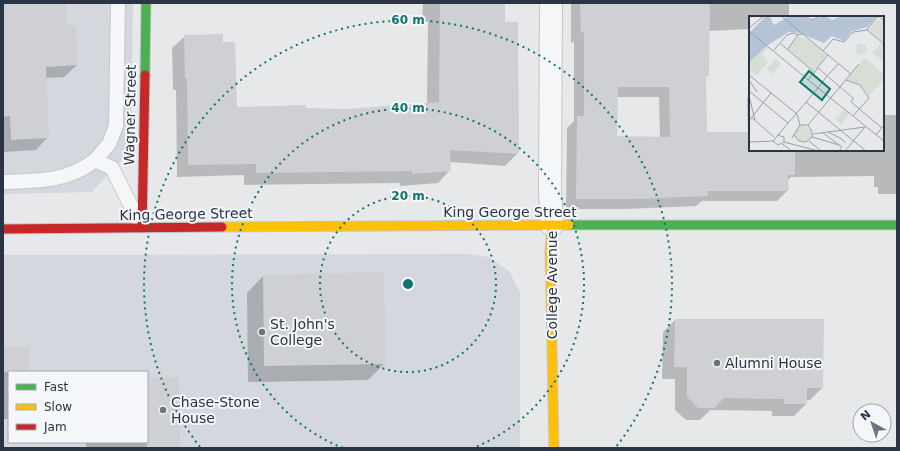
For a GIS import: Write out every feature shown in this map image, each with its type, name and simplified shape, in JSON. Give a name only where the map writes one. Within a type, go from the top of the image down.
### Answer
[{"type":"main road","name":"Wagner Street","points":[[142,228],[146,3]]},
{"type":"main road","name":"King George Street","points":[[3,229],[552,225],[897,225]]},
{"type":"main road","name":"College Avenue","points":[[552,225],[550,252],[554,448]]},
{"type":"street","name":"College Avenue","points":[[550,3],[550,191],[552,225]]},
{"type":"lane","points":[[3,182],[60,179],[84,169],[95,160],[109,144],[116,126],[118,3]]},
{"type":"lane","points":[[95,160],[112,168],[142,228]]},
{"type":"shaded area","points":[[3,3],[133,3],[131,149],[92,192],[3,194]]},
{"type":"shaded area","name":"St. John's College","points":[[467,254],[489,257],[509,271],[520,293],[520,448],[3,448],[3,255]]},
{"type":"building","points":[[3,3],[66,3],[67,24],[76,27],[78,65],[46,67],[49,138],[11,140],[10,116],[3,117]]},
{"type":"building","points":[[440,3],[505,3],[505,22],[518,22],[519,154],[450,150],[451,171],[412,174],[412,171],[256,173],[256,164],[188,165],[187,78],[185,78],[184,35],[223,34],[223,42],[235,42],[237,107],[306,105],[306,108],[347,109],[439,102]]},
{"type":"building","points":[[580,3],[710,3],[709,76],[706,75],[707,132],[749,132],[749,151],[795,151],[795,175],[788,175],[789,191],[707,191],[708,196],[636,199],[576,199],[577,116],[584,116],[584,32],[581,33]],"holes":[[[618,87],[669,87],[670,137],[617,136]]]},
{"type":"building","points":[[384,272],[386,364],[264,366],[263,275]]},
{"type":"building","points":[[675,319],[824,319],[823,388],[807,388],[807,404],[784,404],[784,399],[724,398],[714,408],[698,408],[687,397],[687,367],[674,367]]},
{"type":"building","points":[[29,346],[29,371],[3,372],[3,347]]},
{"type":"building","name":"Chase-Stone House","points":[[179,377],[180,448],[147,448],[148,378]]},
{"type":"traffic: fast","points":[[145,75],[146,3]]},
{"type":"traffic: fast","points":[[569,225],[897,225]]},
{"type":"traffic: slow","points":[[552,225],[550,252],[554,448]]},
{"type":"traffic: slow","points":[[222,227],[569,225]]},
{"type":"traffic: jam","points":[[142,228],[145,75]]},
{"type":"traffic: jam","points":[[3,229],[222,227]]},
{"type":"place","name":"St. John's College","points":[[262,332]]},
{"type":"place","name":"Alumni House","points":[[717,363]]},
{"type":"place","name":"Chase-Stone House","points":[[163,410]]}]
